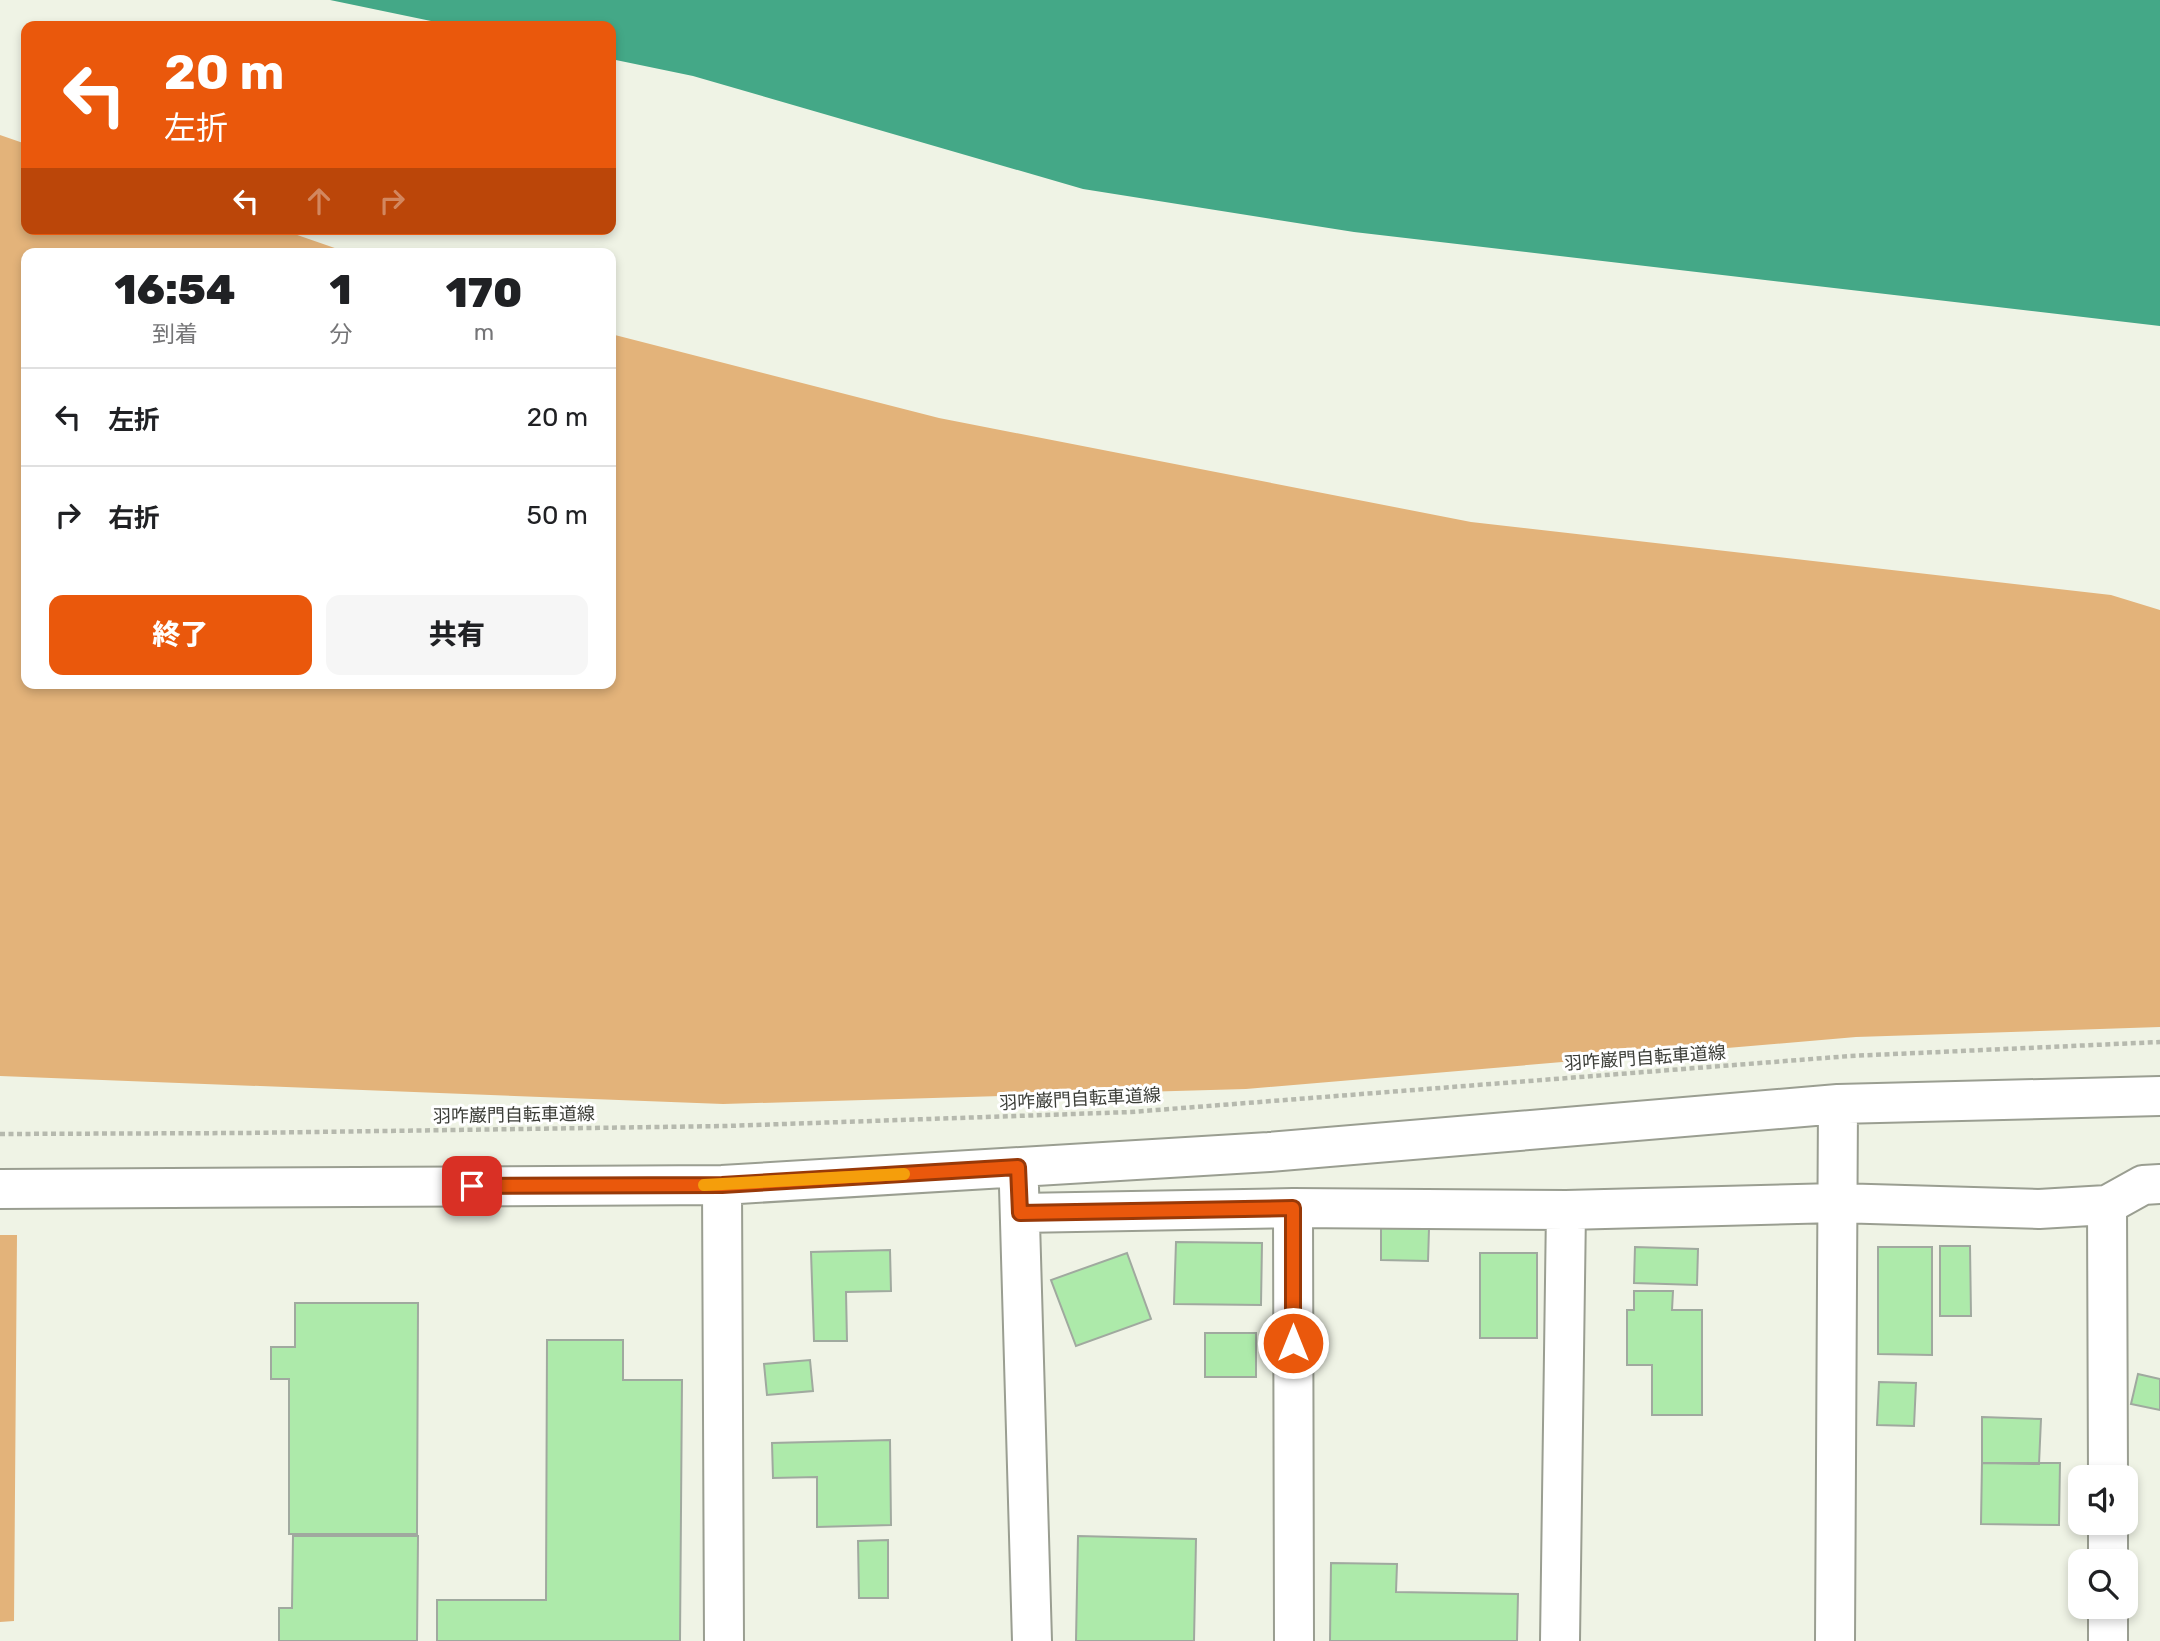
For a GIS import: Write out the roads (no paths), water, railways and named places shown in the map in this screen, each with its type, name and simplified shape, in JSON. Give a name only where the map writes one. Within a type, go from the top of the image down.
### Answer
[{"type":"street","points":[[0,1189],[722,1185],[1283,1150],[1838,1104],[2160,1096]]},
{"type":"street","points":[[1835,1641],[1838,1104]]},
{"type":"street","points":[[1018,1167],[1032,1641]]},
{"type":"street","points":[[1020,1213],[1293,1208],[1566,1210],[1836,1203],[2039,1209],[2107,1205],[2143,1185],[2160,1184]]},
{"type":"street","points":[[722,1185],[724,1641]]},
{"type":"street","points":[[2107,1205],[2108,1465]]},
{"type":"street","points":[[1293,1208],[1294,1641]]},
{"type":"street","points":[[1560,1641],[1566,1210]]},
{"type":"street","points":[[2108,1619],[2108,1641]]}]
